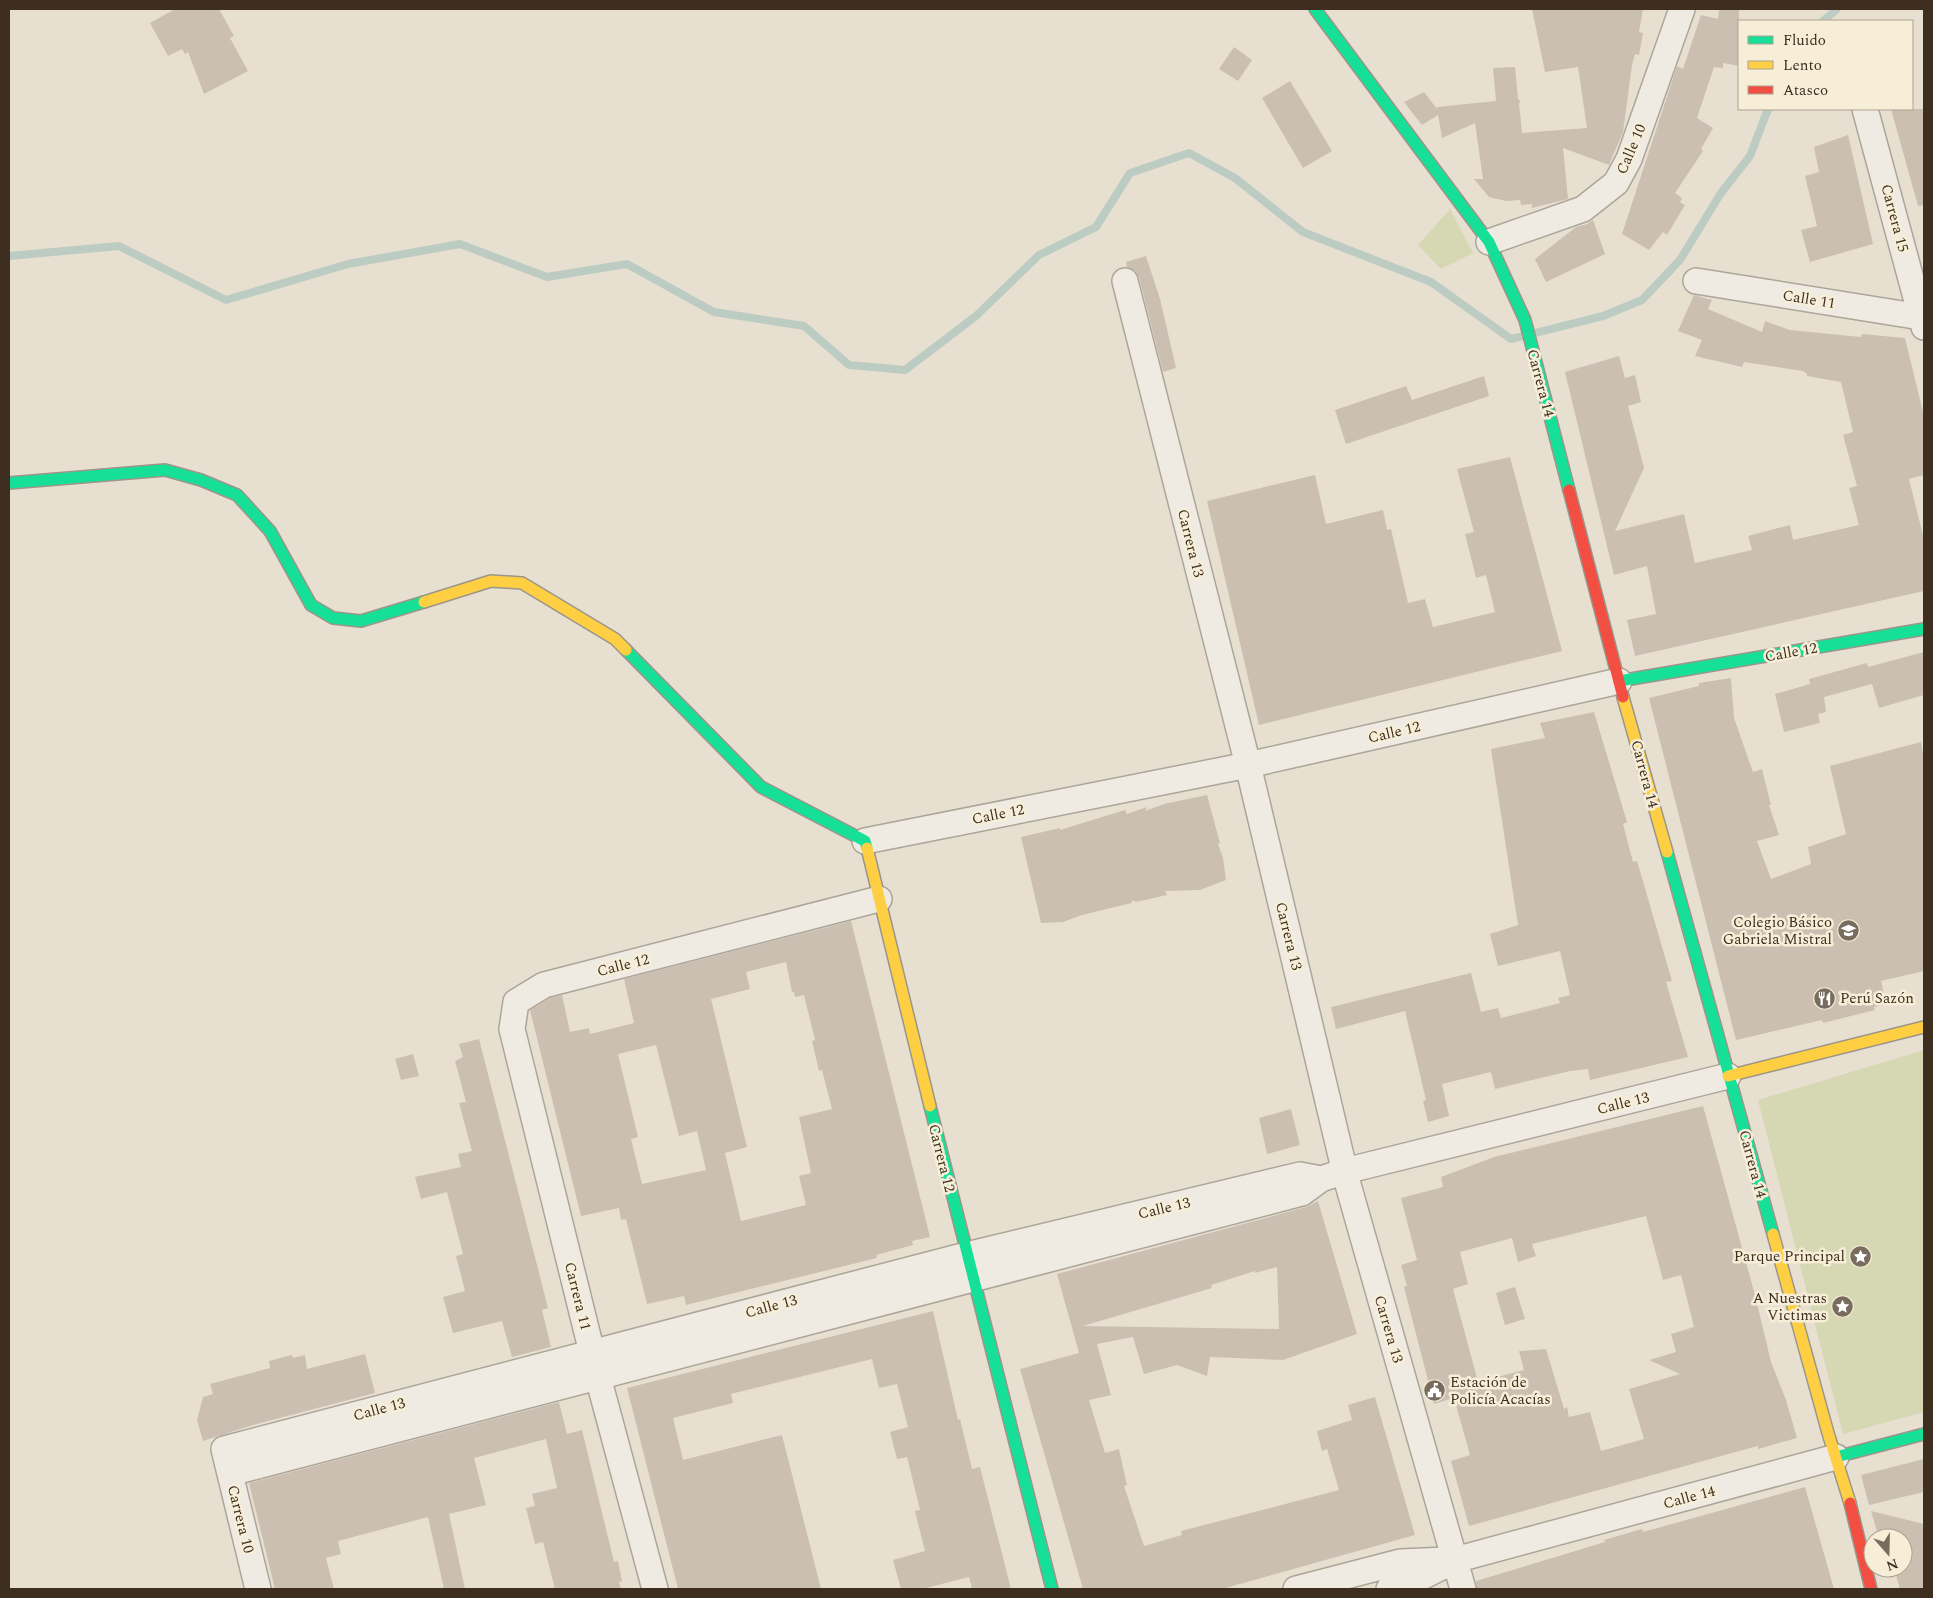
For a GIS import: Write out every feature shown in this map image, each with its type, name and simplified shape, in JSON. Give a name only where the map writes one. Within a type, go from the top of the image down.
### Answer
[{"type":"street","name":"Carrera 14","points":[[1315,9],[1489,242],[1525,320],[1619,681],[1728,1076],[1836,1457],[1844,1478],[1871,1589]]},
{"type":"street","name":"Calle 10","points":[[1489,242],[1583,209],[1616,184],[1629,159],[1682,9]]},
{"type":"street","name":"Carrera 15","points":[[1865,110],[1915,255],[1923,322]]},
{"type":"street","name":"Carrera 13","points":[[1125,281],[1248,765],[1345,1171],[1463,1589]]},
{"type":"street","name":"Calle 11","points":[[1696,281],[1923,322]]},
{"type":"street","points":[[9,482],[165,470],[201,480],[237,495],[270,531],[311,605],[333,618],[361,621],[491,581],[522,583],[615,639],[760,787],[865,841]]},
{"type":"street","name":"Calle 12","points":[[865,841],[1248,765],[1619,681],[1924,629]]},
{"type":"street","name":"Carrera 12","points":[[865,841],[966,1255],[1052,1589]]},
{"type":"street","name":"Calle 12","points":[[516,1002],[544,985],[879,899]]},
{"type":"street","name":"Carrera 11","points":[[516,1002],[512,1029],[598,1377],[655,1589]]},
{"type":"street","name":"Calle 13","points":[[230,1473],[1302,1193],[1321,1179],[1345,1171],[1924,1027]]},
{"type":"street","name":"Calle 13","points":[[224,1449],[966,1255],[1300,1175],[1321,1179]]},
{"type":"street","name":"Calle 14","points":[[1389,1589],[1406,1585],[1455,1560],[1924,1434]]},
{"type":"street","name":"Carrera 10","points":[[224,1449],[258,1589]]},
{"type":"street","name":"Calle 14","points":[[1296,1589],[1400,1562],[1455,1560]]},
{"type":"green space","points":[[1450,209],[1473,253],[1441,269],[1418,245]]},
{"type":"green space","name":"Parque Principal","points":[[1924,1050],[1924,1412],[1843,1434],[1758,1100]]},
{"type":"building","points":[[175,9],[219,9],[234,36],[230,38],[248,71],[204,94],[188,52],[185,54],[182,49],[168,56],[150,23]]},
{"type":"building","points":[[1532,9],[1643,9],[1639,32],[1643,33],[1639,55],[1635,54],[1632,65],[1623,132],[1609,165],[1563,148],[1568,199],[1532,208],[1532,204],[1521,205],[1520,200],[1506,201],[1489,197],[1474,179],[1483,179],[1475,123],[1442,138],[1438,115],[1422,125],[1404,102],[1424,92],[1437,109],[1437,107],[1496,101],[1493,68],[1515,67],[1518,99],[1521,102],[1519,103],[1522,133],[1587,128],[1578,67],[1545,72]]},
{"type":"building","points":[[1719,9],[1739,9],[1738,66],[1723,63],[1723,68],[1714,67],[1697,118],[1713,128],[1701,149],[1703,151],[1675,193],[1682,198],[1680,202],[1685,205],[1667,235],[1663,232],[1649,250],[1622,234],[1677,66],[1683,69],[1701,15],[1718,19]]},
{"type":"building","points":[[1234,47],[1252,60],[1238,81],[1219,69]]},
{"type":"building","points":[[1290,81],[1332,151],[1303,168],[1262,98]]},
{"type":"building","points":[[1924,109],[1924,205],[1918,206],[1891,110]]},
{"type":"building","points":[[1848,135],[1873,244],[1810,262],[1801,230],[1817,226],[1805,176],[1819,172],[1814,147]]},
{"type":"building","points":[[1593,220],[1605,254],[1546,282],[1535,259],[1576,227]]},
{"type":"building","points":[[1146,256],[1160,299],[1176,368],[1163,372],[1139,277],[1135,271],[1127,267],[1126,262]]},
{"type":"building","points":[[1694,295],[1712,300],[1708,309],[1762,332],[1765,321],[1790,330],[1861,337],[1862,334],[1905,338],[1924,416],[1924,475],[1909,479],[1924,539],[1924,591],[1635,656],[1627,620],[1656,614],[1647,566],[1614,575],[1565,372],[1619,356],[1625,378],[1635,375],[1641,402],[1628,406],[1644,468],[1615,531],[1684,514],[1695,563],[1752,550],[1748,536],[1790,525],[1793,540],[1859,525],[1849,488],[1857,486],[1843,435],[1853,432],[1841,382],[1807,376],[1803,371],[1744,362],[1742,367],[1695,356],[1702,340],[1678,331]]},
{"type":"building","points":[[1484,376],[1489,396],[1346,444],[1335,410],[1406,386],[1412,400]]},
{"type":"building","points":[[1510,457],[1562,651],[1259,725],[1207,501],[1315,475],[1326,524],[1383,510],[1387,530],[1391,529],[1408,603],[1425,599],[1433,627],[1495,612],[1486,575],[1476,578],[1465,534],[1474,532],[1457,469]]},
{"type":"building","points":[[1924,652],[1924,695],[1879,708],[1872,684],[1824,697],[1826,712],[1818,714],[1820,723],[1784,732],[1775,694],[1810,684],[1809,679],[1867,663],[1868,667]]},
{"type":"building","points":[[1731,678],[1734,718],[1753,772],[1762,769],[1771,805],[1769,805],[1779,835],[1757,841],[1771,879],[1811,864],[1808,847],[1846,834],[1830,766],[1921,742],[1924,758],[1924,971],[1881,981],[1886,1004],[1874,1007],[1875,1010],[1823,1023],[1822,1020],[1736,1040],[1649,698],[1699,686],[1699,683]]},
{"type":"building","points":[[1594,712],[1627,822],[1623,824],[1633,862],[1637,861],[1672,981],[1666,982],[1688,1057],[1590,1080],[1588,1069],[1570,1071],[1495,1089],[1491,1072],[1442,1084],[1449,1116],[1428,1122],[1423,1101],[1426,1100],[1405,1011],[1336,1029],[1331,1007],[1471,973],[1481,1012],[1498,1008],[1501,1018],[1560,1003],[1558,998],[1570,995],[1560,951],[1498,966],[1490,934],[1518,925],[1491,749],[1545,738],[1540,723]]},
{"type":"building","points":[[1207,795],[1220,843],[1218,844],[1223,858],[1226,880],[1200,890],[1165,891],[1167,895],[1136,902],[1132,900],[1132,903],[1082,915],[1063,922],[1041,923],[1021,837],[1060,828],[1060,830],[1125,810],[1127,814],[1147,807],[1145,811],[1164,804]]},
{"type":"building","points":[[851,921],[930,1237],[912,1241],[913,1245],[876,1255],[877,1258],[686,1305],[684,1296],[647,1304],[626,1219],[621,1220],[619,1208],[581,1216],[530,1010],[550,998],[562,995],[570,1032],[589,1028],[590,1034],[634,1023],[624,979]],"holes":[[[786,962],[792,992],[794,992],[795,997],[804,995],[815,1040],[812,1041],[819,1071],[822,1070],[832,1109],[799,1117],[811,1173],[799,1176],[806,1205],[741,1221],[725,1153],[747,1147],[711,999],[750,989],[746,972]],[[656,1045],[679,1136],[697,1131],[706,1170],[642,1184],[631,1139],[638,1137],[618,1054]]]},
{"type":"building","points":[[479,1039],[548,1308],[542,1310],[551,1347],[512,1357],[502,1321],[453,1333],[443,1297],[465,1291],[456,1256],[463,1254],[447,1192],[421,1199],[415,1177],[461,1167],[458,1154],[472,1151],[459,1103],[466,1102],[455,1061],[463,1057],[459,1044]]},
{"type":"building","points":[[413,1054],[419,1076],[401,1080],[395,1059]]},
{"type":"building","points":[[1703,1106],[1755,1295],[1771,1362],[1786,1400],[1797,1438],[1758,1449],[1758,1446],[1469,1526],[1451,1461],[1470,1455],[1454,1398],[1434,1404],[1404,1287],[1407,1286],[1401,1265],[1417,1260],[1401,1198],[1443,1187],[1441,1177],[1494,1157]],"holes":[[[1646,1216],[1663,1280],[1681,1275],[1694,1327],[1671,1334],[1676,1352],[1649,1360],[1680,1374],[1629,1389],[1644,1439],[1601,1451],[1590,1412],[1569,1417],[1567,1407],[1564,1409],[1546,1349],[1519,1351],[1524,1370],[1478,1382],[1453,1289],[1468,1284],[1460,1252],[1512,1238],[1518,1262],[1536,1256],[1532,1244]]]},
{"type":"building","points":[[1291,1109],[1300,1145],[1267,1154],[1259,1118]]},
{"type":"building","points":[[1318,1201],[1357,1334],[1283,1360],[1210,1357],[1207,1376],[1177,1365],[1144,1374],[1133,1337],[1097,1344],[1111,1395],[1089,1400],[1105,1453],[1119,1449],[1127,1485],[1124,1486],[1144,1546],[1182,1535],[1181,1531],[1339,1490],[1327,1449],[1322,1451],[1317,1431],[1352,1420],[1348,1405],[1375,1397],[1415,1535],[1222,1589],[1083,1589],[1020,1369],[1079,1353],[1057,1274],[1306,1207]],"holes":[[[1277,1267],[1279,1329],[1083,1326],[1212,1288],[1211,1285],[1255,1271],[1255,1273]]]},
{"type":"building","points":[[1515,1287],[1525,1319],[1505,1325],[1496,1293]]},
{"type":"building","points":[[933,1311],[958,1420],[960,1419],[972,1469],[980,1467],[1011,1589],[972,1589],[969,1577],[922,1589],[901,1589],[893,1560],[925,1551],[915,1511],[920,1510],[907,1457],[897,1459],[890,1432],[908,1427],[897,1384],[879,1388],[872,1359],[731,1394],[733,1403],[673,1418],[683,1460],[782,1435],[821,1589],[678,1589],[627,1388]]},
{"type":"building","points":[[365,1354],[375,1393],[253,1425],[203,1441],[197,1420],[203,1397],[213,1394],[210,1384],[270,1368],[269,1361],[292,1355],[293,1358],[305,1355],[307,1369]]},
{"type":"building","points":[[559,1402],[567,1434],[582,1430],[614,1562],[618,1561],[622,1581],[619,1582],[621,1589],[555,1589],[543,1542],[535,1544],[526,1508],[535,1506],[532,1494],[557,1488],[546,1439],[474,1458],[486,1505],[449,1514],[465,1589],[444,1589],[428,1517],[338,1541],[341,1554],[326,1558],[334,1589],[275,1589],[249,1483]]},
{"type":"building","points":[[1924,1459],[1924,1492],[1869,1505],[1861,1475]]},
{"type":"building","points":[[1805,1487],[1834,1589],[1477,1589],[1476,1581],[1605,1542],[1604,1540],[1642,1529],[1643,1532]]},
{"type":"building","points":[[1871,1511],[1924,1524],[1924,1589],[1900,1589],[1897,1578],[1913,1578],[1913,1528],[1876,1528]]},
{"type":"waterway","points":[[1824,20],[1837,9]]},
{"type":"waterway","points":[[9,256],[119,246],[226,300],[348,264],[460,244],[547,277],[627,264],[714,312],[804,326],[849,365],[905,370],[976,316],[1039,255],[1096,227],[1130,173],[1189,153],[1235,178],[1303,232],[1431,282],[1511,339],[1603,316],[1642,300],[1680,260],[1721,193],[1750,156],[1768,110]]},
{"type":"traffic: fast","points":[[1315,9],[1489,242],[1525,320],[1569,490]]},
{"type":"traffic: fast","points":[[9,483],[165,470],[201,480],[237,495],[270,531],[311,605],[333,618],[361,621],[424,602]]},
{"type":"traffic: fast","points":[[1619,681],[1924,629]]},
{"type":"traffic: fast","points":[[626,650],[761,787],[865,841],[867,848]]},
{"type":"traffic: fast","points":[[1667,852],[1773,1234]]},
{"type":"traffic: fast","points":[[930,1106],[1052,1589]]},
{"type":"traffic: fast","points":[[1836,1457],[1924,1434]]},
{"type":"traffic: slow","points":[[424,602],[491,581],[522,583],[615,639],[626,650]]},
{"type":"traffic: slow","points":[[1623,697],[1667,852]]},
{"type":"traffic: slow","points":[[867,848],[930,1106]]},
{"type":"traffic: slow","points":[[1728,1076],[1924,1027]]},
{"type":"traffic: slow","points":[[1773,1234],[1828,1433],[1850,1503]]},
{"type":"traffic: jam","points":[[1569,490],[1623,697]]},
{"type":"traffic: jam","points":[[1850,1503],[1871,1589]]},
{"type":"place","name":"Colegio Básico Gabriela Mistral","points":[[1848,931]]},
{"type":"place","name":"Perú Sazón","points":[[1824,998]]},
{"type":"place","name":"Parque Principal","points":[[1861,1256]]},
{"type":"place","name":"A Nuestras Victimas","points":[[1843,1307]]},
{"type":"place","name":"Estación de Policía Acacías","points":[[1434,1391]]}]
